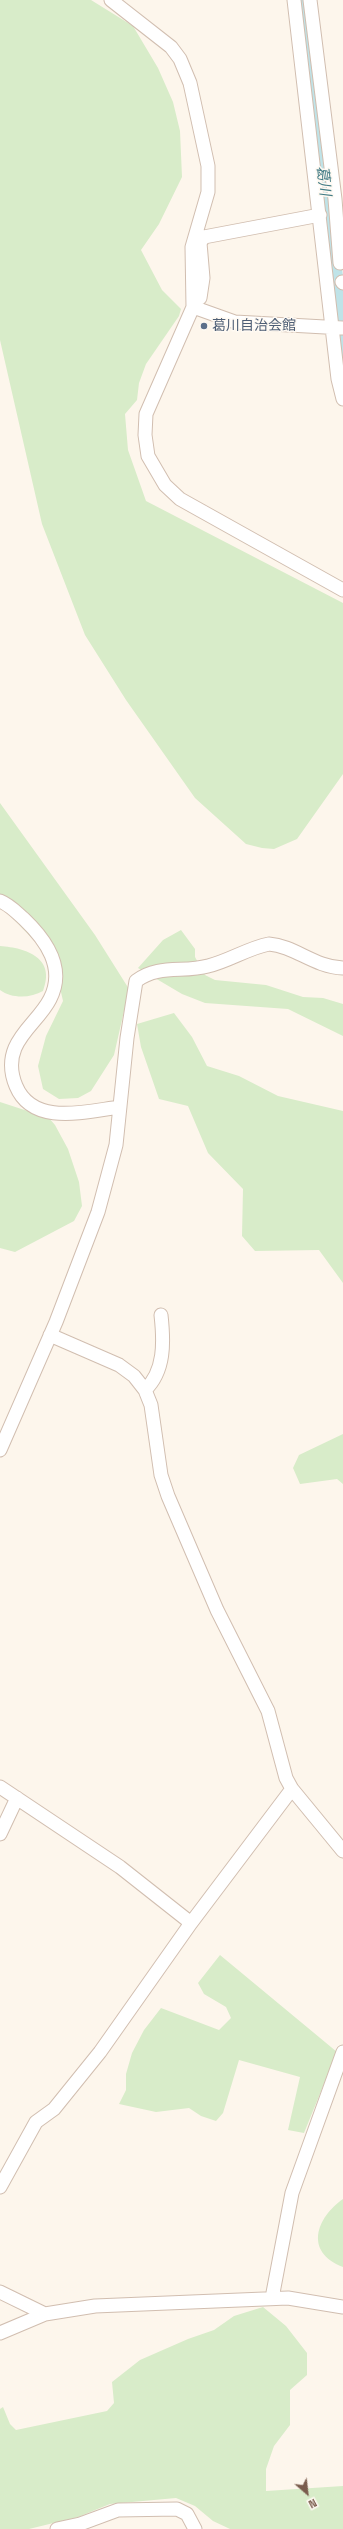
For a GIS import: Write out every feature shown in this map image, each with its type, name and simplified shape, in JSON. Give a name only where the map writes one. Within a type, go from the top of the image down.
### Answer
[{"type":"street","points":[[112,0],[171,47],[180,58],[190,83],[209,178],[192,247],[196,308]]},
{"type":"street","points":[[294,0],[320,215],[338,328],[338,378],[343,399]]},
{"type":"street","points":[[310,0],[328,144],[340,264]]},
{"type":"street","points":[[312,146],[328,144]]},
{"type":"street","points":[[320,215],[204,237],[200,243],[203,278],[196,308],[146,414],[145,435],[148,456],[156,471],[165,485],[180,499],[343,590]]},
{"type":"street","points":[[196,308],[235,322],[338,328]]},
{"type":"street","points":[[0,901],[13,909],[41,937],[53,958],[55,969],[56,981],[50,999],[24,1032],[15,1048],[12,1072],[17,1090],[29,1103],[49,1113],[66,1114],[120,1107]]},
{"type":"street","points":[[0,1450],[50,1335],[98,1212],[116,1145],[131,1002],[136,981],[147,973],[208,966],[269,944],[279,945],[326,966],[343,968]]},
{"type":"street","points":[[144,1390],[154,1381],[161,1366],[161,1316]]},
{"type":"street","points":[[50,1335],[119,1365],[134,1376],[144,1390],[151,1405],[161,1475],[168,1496],[217,1610],[263,1698],[286,1778],[292,1790],[343,1851]]},
{"type":"street","points":[[0,1787],[120,1867],[191,1923]]},
{"type":"street","points":[[1,2182],[36,2122],[54,2109],[100,2052],[191,1923],[292,1790]]},
{"type":"street","points":[[0,1834],[17,1798]]},
{"type":"street","points":[[272,2298],[292,2193],[343,2052]]},
{"type":"street","points":[[0,2292],[44,2314]]},
{"type":"street","points":[[0,2333],[44,2314],[95,2306],[288,2298],[343,2307]]},
{"type":"street","points":[[57,2529],[80,2524],[118,2510],[177,2509],[187,2514],[195,2529]]},
{"type":"green space","points":[[0,0],[91,0],[133,26],[158,68],[173,102],[180,131],[182,177],[159,224],[141,250],[162,290],[181,309],[179,316],[146,364],[139,383],[137,400],[125,414],[128,450],[146,501],[343,603],[343,774],[297,839],[274,849],[246,844],[195,798],[126,700],[85,635],[42,524],[0,340]]},
{"type":"green space","points":[[0,803],[95,935],[129,989],[114,1055],[91,1091],[78,1098],[59,1099],[43,1089],[38,1066],[46,1036],[63,1001],[54,961],[0,905]]},
{"type":"green space","points":[[181,930],[195,949],[195,957],[205,975],[215,980],[266,985],[303,997],[323,998],[343,1004],[343,1036],[288,1009],[205,1003],[182,994],[138,968],[163,940]]},
{"type":"green space","points":[[0,946],[29,952],[42,963],[46,970],[46,980],[43,991],[33,995],[16,996],[0,990]]},
{"type":"green space","points":[[174,1013],[192,1037],[207,1066],[239,1076],[278,1096],[343,1111],[343,1283],[319,1250],[255,1251],[242,1236],[243,1189],[208,1153],[188,1106],[159,1099],[141,1047],[137,1024]]},
{"type":"green space","points":[[0,1102],[49,1118],[55,1125],[68,1149],[79,1182],[82,1206],[74,1221],[15,1252],[0,1248]]},
{"type":"green space","points":[[343,1434],[343,1484],[337,1479],[300,1484],[293,1468],[299,1455]]},
{"type":"green space","points":[[220,1955],[337,2052],[304,2133],[288,2130],[300,2077],[239,2060],[223,2113],[216,2121],[201,2116],[189,2108],[156,2112],[119,2104],[126,2090],[126,2074],[132,2053],[144,2030],[161,2008],[219,2030],[231,2018],[226,2007],[204,1994],[198,1983]]},
{"type":"green space","points":[[343,2199],[343,2267],[331,2261],[323,2253],[319,2244],[318,2234],[326,2216]]},
{"type":"green space","points":[[263,2307],[286,2326],[307,2353],[307,2375],[290,2390],[290,2425],[274,2446],[266,2469],[266,2491],[343,2486],[343,2529],[230,2529],[213,2521],[195,2506],[176,2498],[110,2504],[78,2517],[29,2529],[0,2529],[0,2409],[3,2407],[10,2424],[16,2430],[107,2411],[114,2403],[112,2382],[140,2360],[188,2339],[214,2330],[234,2316]]},
{"type":"waterway","name":"葛川","points":[[301,0],[336,285],[339,346],[343,363]]},
{"type":"place","name":"葛川自治会館","points":[[204,326]]}]
